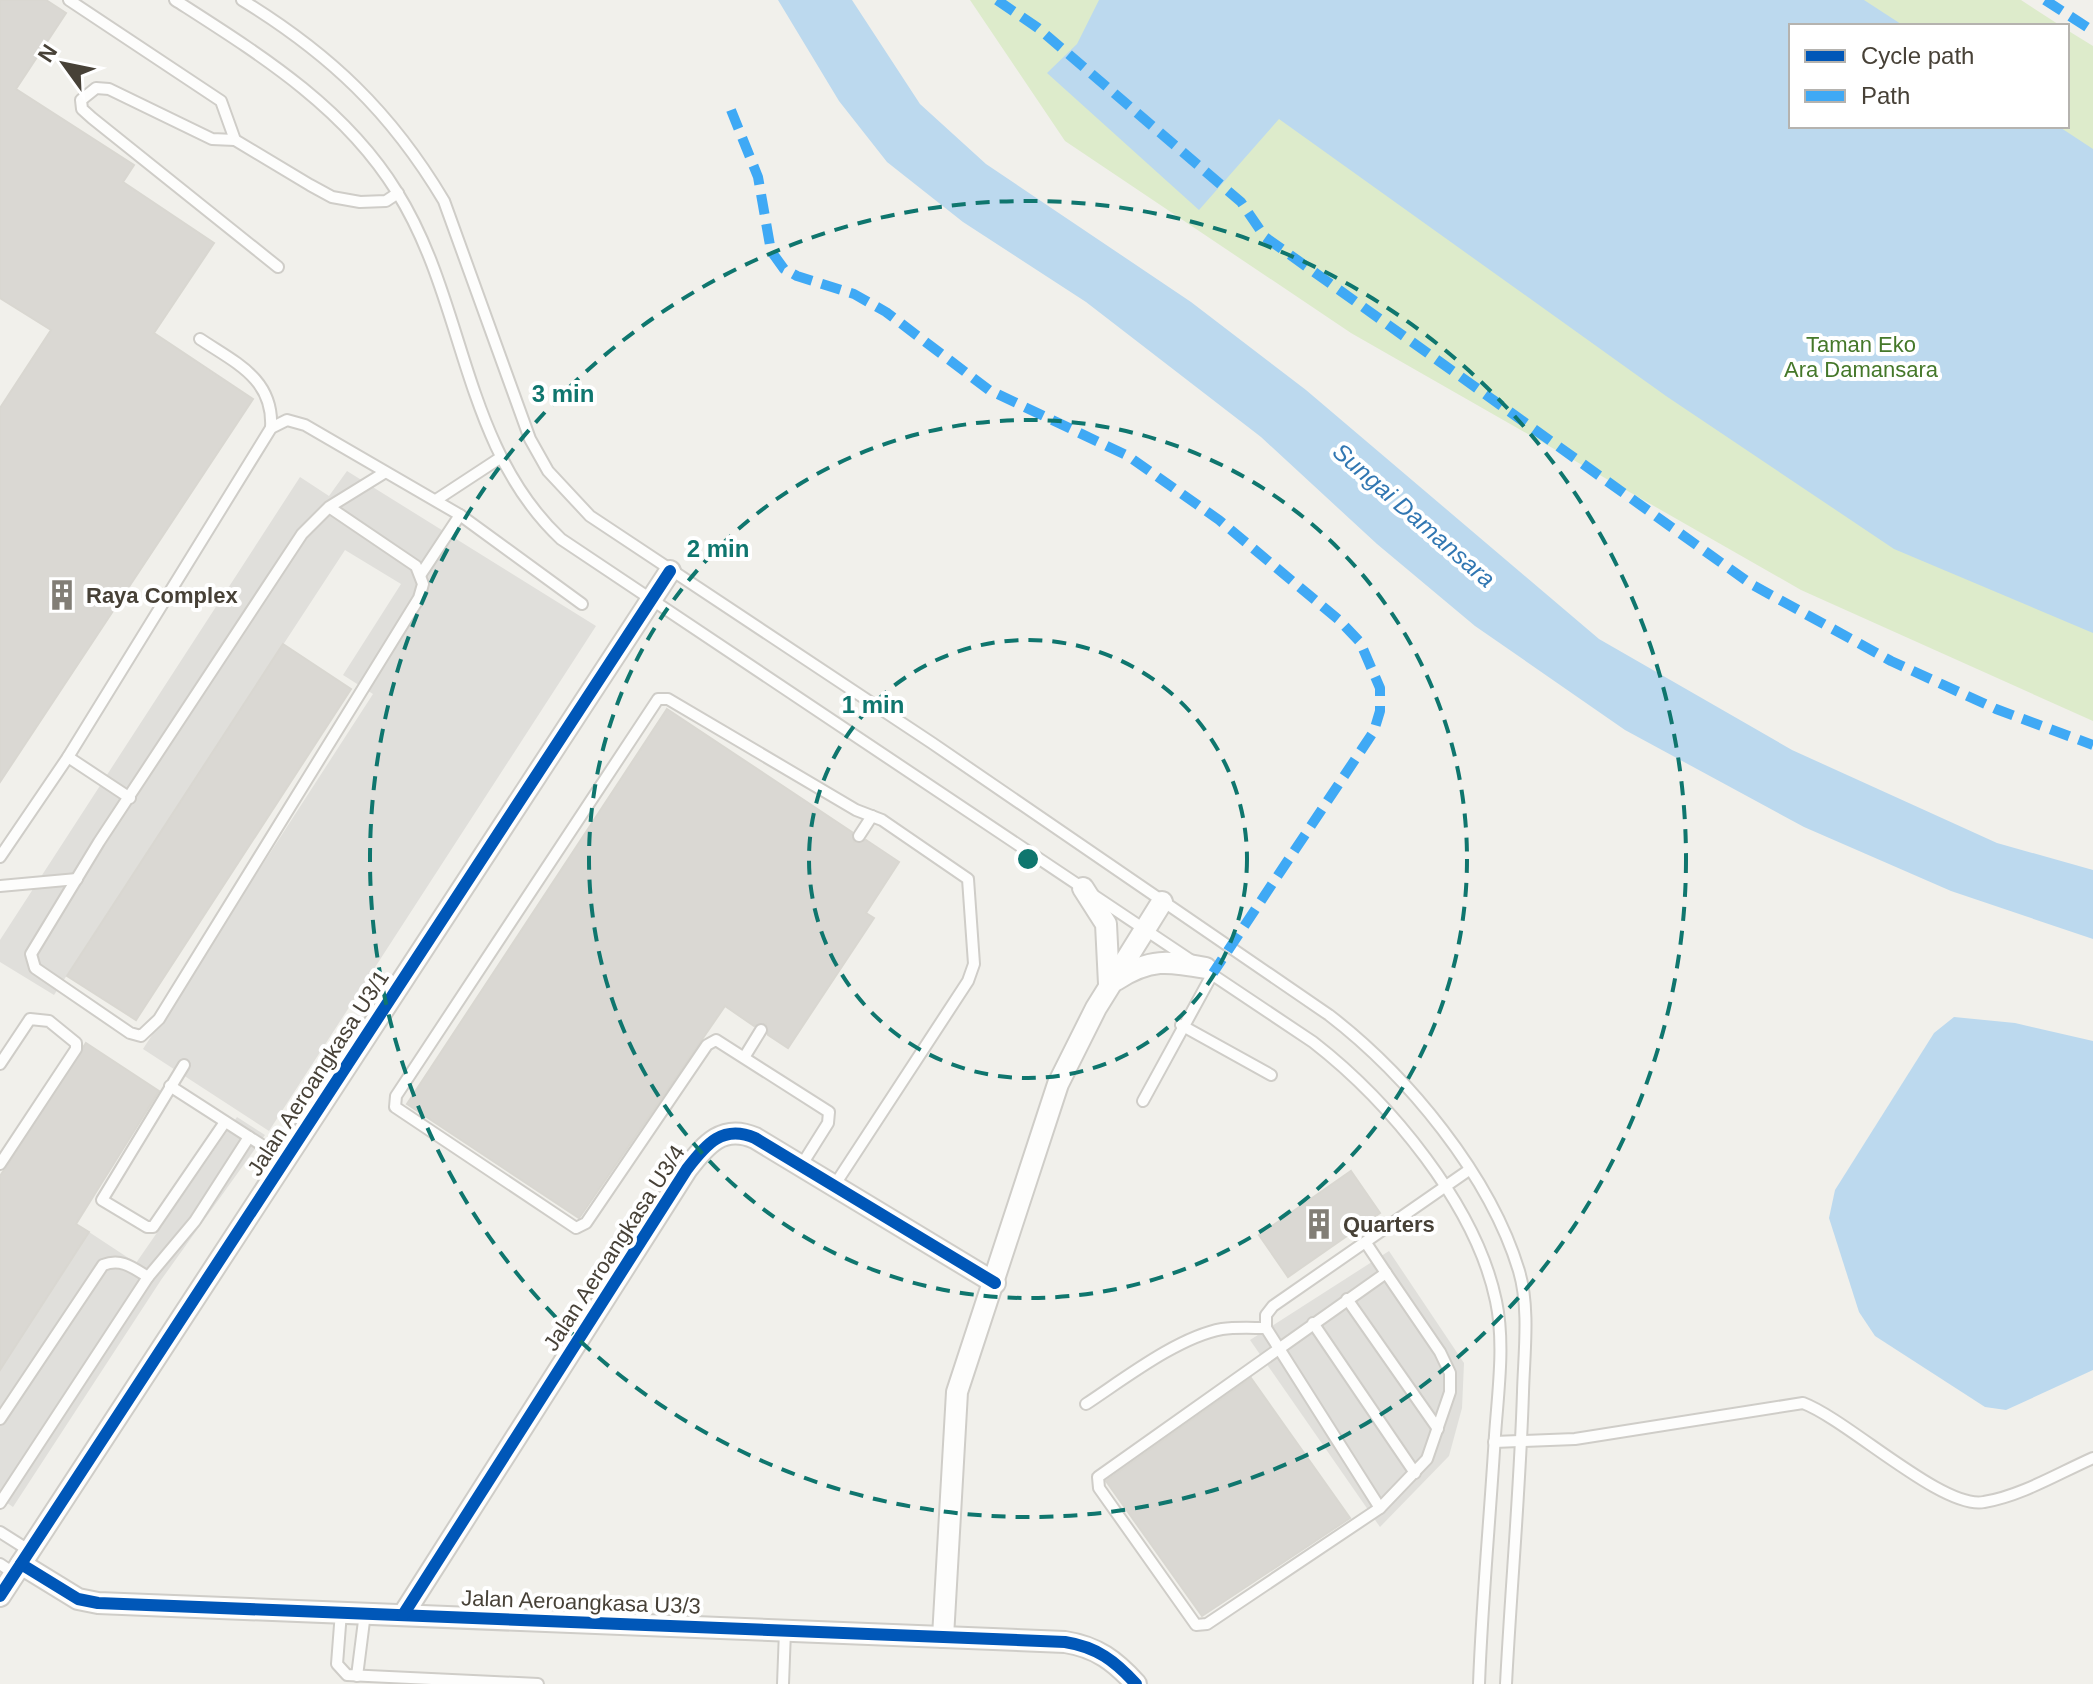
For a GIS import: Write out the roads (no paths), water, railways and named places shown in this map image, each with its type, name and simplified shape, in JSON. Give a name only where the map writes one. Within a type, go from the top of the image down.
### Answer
[{"type":"street","name":"Jalan Aeroangkasa U3/1","points":[[0,1596],[16,1563],[285,1160],[670,571]]},
{"type":"street","points":[[1083,888],[1106,924],[1109,984]]},
{"type":"street","points":[[943,1637],[953,1416],[957,1392],[1058,1084],[1109,984],[1162,902]]},
{"type":"street","points":[[1109,984],[1135,967],[1166,961],[1209,971]]},
{"type":"street","name":"Jalan Aeroangkasa U3/4","points":[[403,1615],[703,1148],[728,1132],[741,1132],[995,1283]]},
{"type":"street","name":"Jalan Aeroangkasa U3/3","points":[[16,1563],[78,1599],[98,1603],[1082,1645],[1118,1664],[1136,1684]]},
{"type":"lane","points":[[69,0],[221,101],[235,140]]},
{"type":"lane","points":[[175,0],[300,84],[349,127],[398,193],[429,260],[500,458],[522,496],[552,530],[650,601],[1145,928],[1344,1066],[1378,1102],[1446,1188],[1483,1255],[1497,1303],[1494,1442],[1479,1684]]},
{"type":"lane","points":[[242,0],[320,54],[369,96],[395,127],[444,201],[515,405],[548,471],[590,516],[932,743],[1367,1044],[1404,1082],[1469,1170],[1495,1215],[1519,1273],[1524,1310],[1521,1442],[1506,1684]]},
{"type":"lane","points":[[278,267],[92,118],[82,109],[81,100],[96,88],[109,89],[212,139],[235,140],[332,197],[360,202],[386,201],[398,193]]},
{"type":"lane","points":[[200,339],[256,376],[270,402],[271,428]]},
{"type":"lane","points":[[0,857],[68,757],[271,428],[287,420],[305,425],[384,473],[436,500],[582,604]]},
{"type":"lane","points":[[436,500],[500,458]]},
{"type":"lane","points":[[384,473],[329,507],[302,534],[31,954],[35,968],[130,1033],[141,1036],[159,1019],[419,598],[421,574],[460,515]]},
{"type":"lane","points":[[329,507],[407,558],[421,574]]},
{"type":"lane","points":[[801,1166],[828,1123],[829,1112],[721,1041],[707,1045],[586,1223],[576,1228],[399,1111],[394,1101],[658,699],[668,699],[856,810],[872,816],[955,867],[968,879],[974,964],[968,981],[834,1186]]},
{"type":"lane","points":[[68,757],[130,798]]},
{"type":"lane","points":[[859,836],[872,816]]},
{"type":"lane","points":[[0,886],[77,879]]},
{"type":"lane","points":[[1143,1101],[1209,971]]},
{"type":"lane","points":[[0,1064],[30,1019],[49,1021],[76,1043],[76,1049],[0,1164]]},
{"type":"lane","points":[[1181,1025],[1271,1075]]},
{"type":"lane","points":[[745,1056],[761,1030]]},
{"type":"lane","points":[[184,1065],[101,1197],[107,1204],[153,1227],[225,1122]]},
{"type":"lane","points":[[170,1086],[285,1160]]},
{"type":"lane","points":[[2,1497],[148,1277],[195,1221],[249,1137]]},
{"type":"lane","points":[[1380,1508],[1277,1347],[1266,1328],[1266,1315],[1273,1306],[1469,1170]]},
{"type":"lane","points":[[1366,1243],[1440,1352],[1450,1373],[1450,1392],[1427,1459],[1380,1508],[1202,1626],[1192,1621],[1099,1488],[1097,1483],[1102,1473],[1386,1273]]},
{"type":"lane","points":[[0,1419],[103,1265],[114,1261],[126,1263],[148,1277]]},
{"type":"lane","points":[[1347,1299],[1438,1429]]},
{"type":"lane","points":[[1313,1323],[1415,1473]]},
{"type":"lane","points":[[1086,1404],[1138,1370],[1206,1333],[1225,1328],[1266,1328]]},
{"type":"lane","points":[[1494,1442],[1575,1439],[1803,1403],[1943,1491],[1969,1503],[1996,1499],[2093,1458]]},
{"type":"lane","points":[[0,1532],[16,1563]]},
{"type":"lane","points":[[341,1612],[337,1664],[350,1678],[538,1684]]},
{"type":"lane","points":[[350,1678],[365,1613]]},
{"type":"lane","points":[[783,1684],[785,1631]]},
{"type":"water","name":"Sungai Damansara","points":[[778,0],[852,0],[920,104],[986,164],[1191,302],[1306,390],[1599,639],[1792,750],[1997,843],[2093,870],[2093,939],[1951,891],[1804,827],[1625,730],[1475,626],[1377,544],[1261,437],[1086,302],[963,222],[887,162],[839,101]]},
{"type":"water","name":"Taman Eko Ara Damansara","points":[[1099,0],[1864,0],[1901,24],[1789,24],[1789,128],[2061,128],[2093,149],[2093,633],[1894,549],[1666,396],[1279,119],[1199,210],[1047,73],[1077,44]]},
{"type":"water","points":[[1954,1017],[2015,1023],[2093,1041],[2093,1370],[2006,1410],[1985,1407],[1875,1336],[1859,1312],[1829,1218],[1835,1190],[1934,1033]]},
{"type":"place","name":"Raya Complex","points":[[62,595]]},
{"type":"place","name":"Quarters","points":[[1319,1224]]}]
